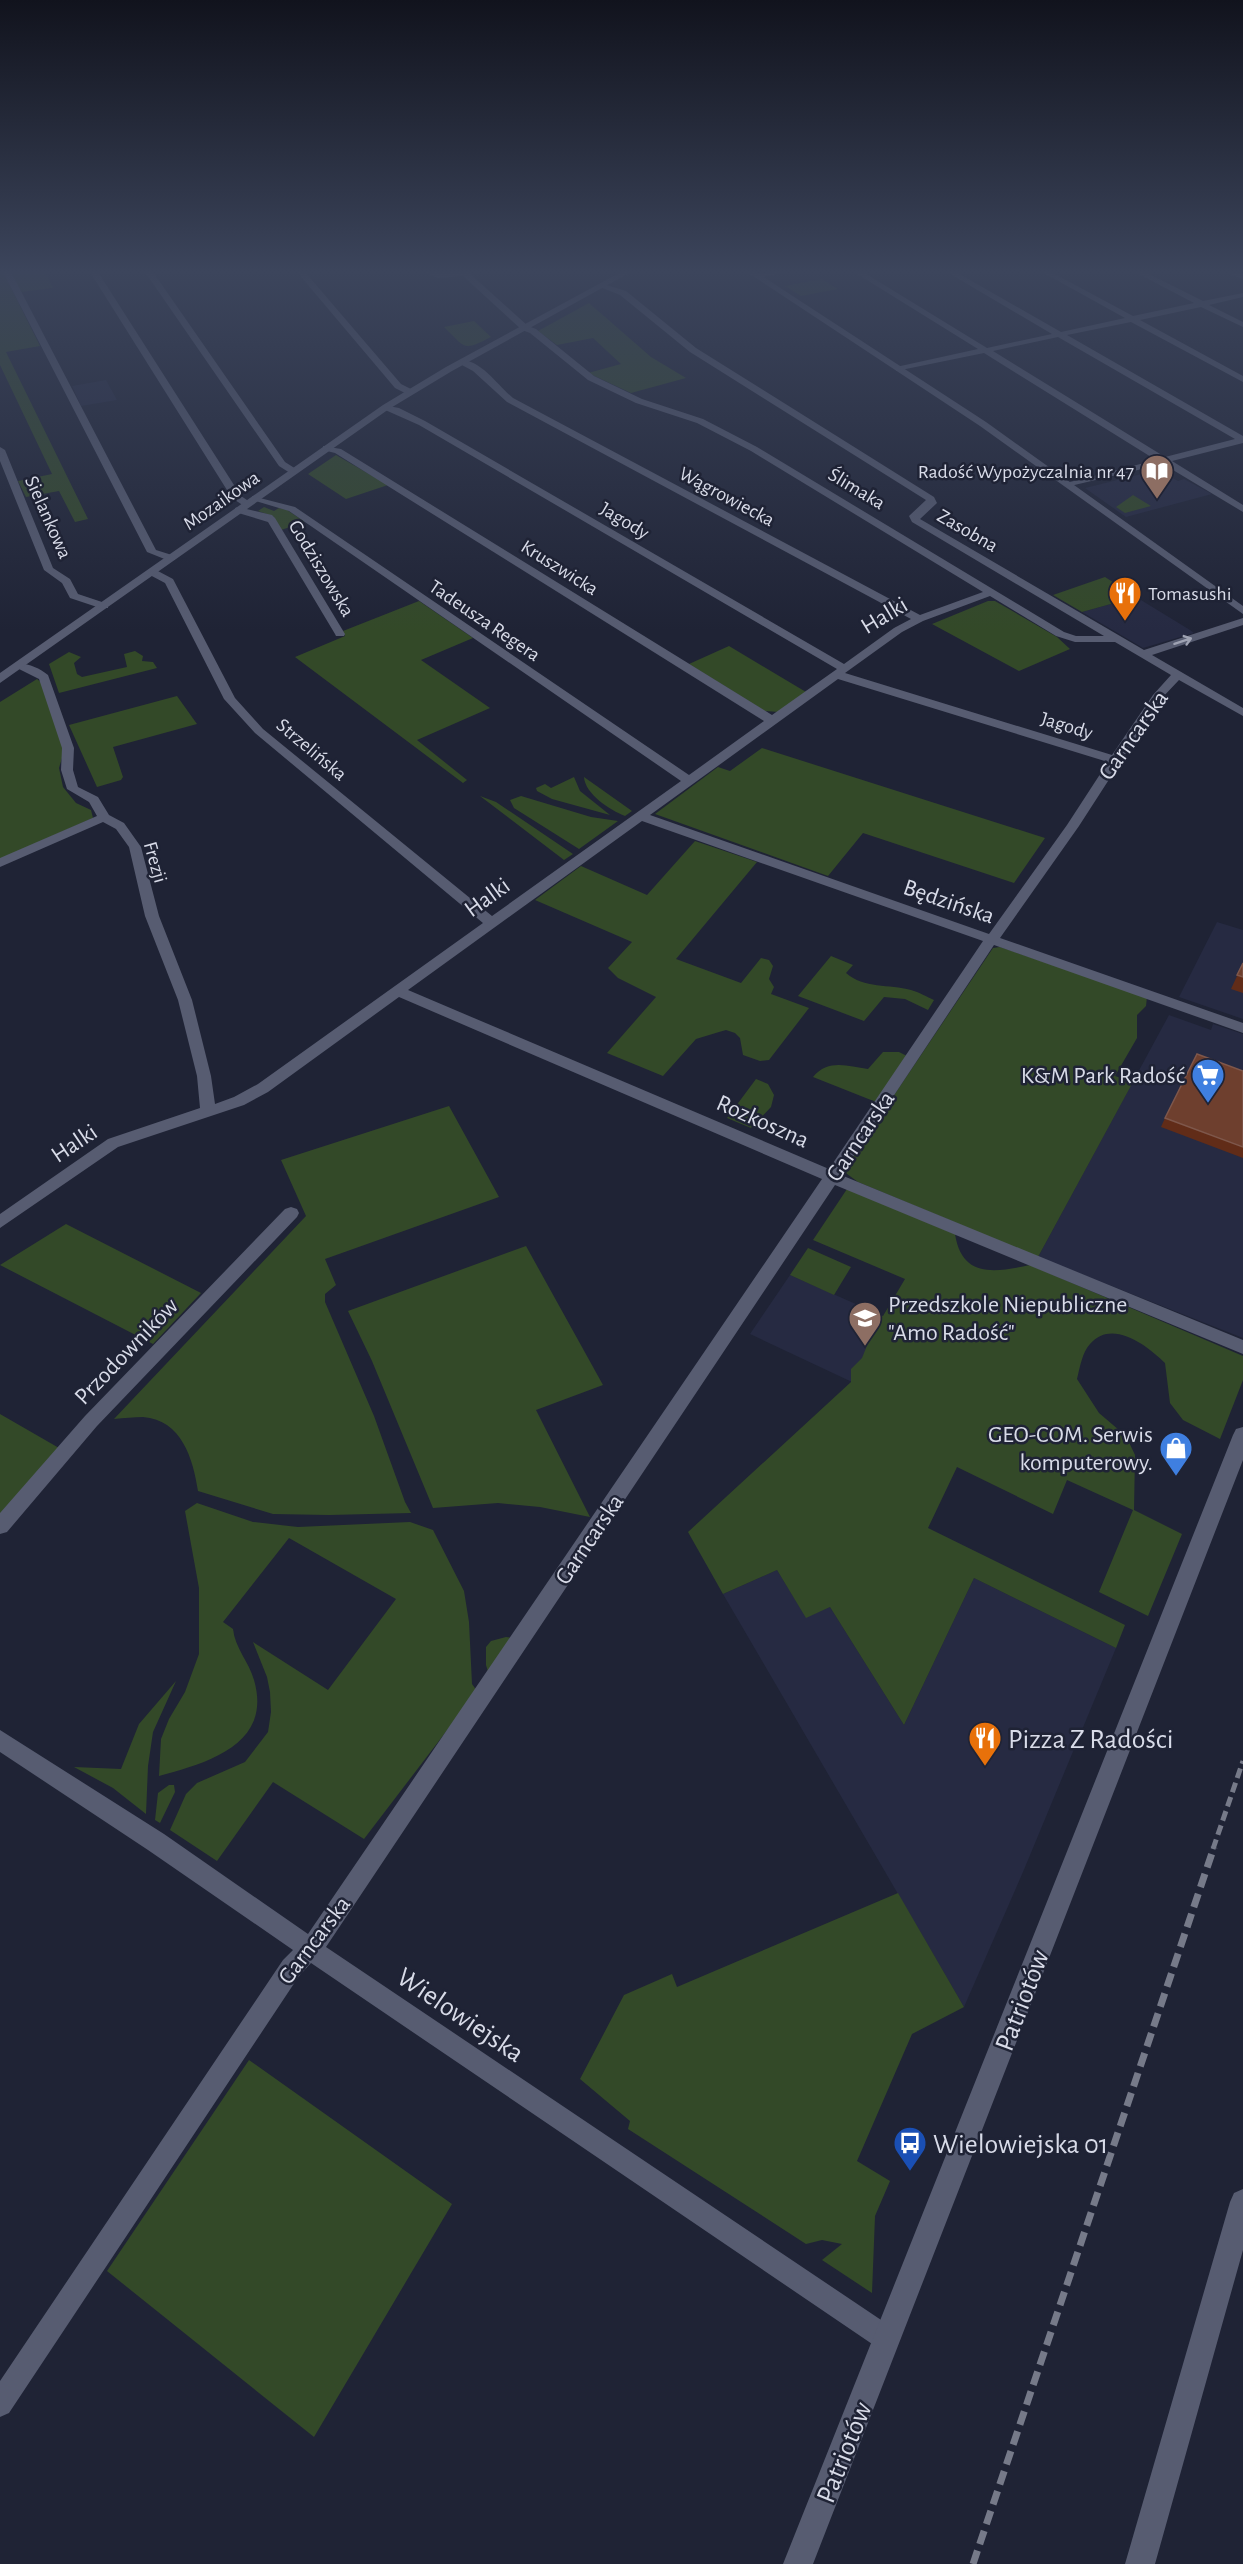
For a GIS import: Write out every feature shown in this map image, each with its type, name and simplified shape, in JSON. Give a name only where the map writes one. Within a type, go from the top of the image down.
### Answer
[{"type":"street","points":[[69,392],[152,552],[171,558]]},
{"type":"street","points":[[170,392],[237,498],[247,504]]},
{"type":"street","points":[[232,392],[282,464],[293,471]]},
{"type":"street","name":"Mozaikowa","points":[[2,677],[293,471],[410,392]]},
{"type":"street","name":"Wągrowiecka","points":[[501,392],[510,399],[919,619]]},
{"type":"street","name":"Ślimaka","points":[[618,392],[700,421],[754,449],[1068,637],[1120,639]]},
{"type":"street","name":"Zasobna","points":[[760,392],[931,499],[932,503],[914,516],[917,521],[1243,713]]},
{"type":"street","points":[[934,392],[983,424],[1243,611]]},
{"type":"street","points":[[1053,392],[1243,509]]},
{"type":"street","points":[[1159,392],[1243,440]]},
{"type":"street","name":"Jagody","points":[[386,407],[422,423],[839,671],[1115,760]]},
{"type":"street","points":[[1069,485],[1243,440]]},
{"type":"street","name":"Kruszwicka","points":[[326,448],[338,451],[773,721]]},
{"type":"street","name":"Sielankowa","points":[[0,450],[49,570],[66,581],[74,596],[104,606]]},
{"type":"street","name":"Godziszowska","points":[[247,504],[272,520],[340,634]]},
{"type":"street","name":"Tadeusza Regera","points":[[247,504],[292,509],[689,781]]},
{"type":"street","name":"Strzelińska","points":[[152,572],[169,581],[230,699],[240,712],[280,748],[490,922]]},
{"type":"street","name":"Halki","points":[[0,1222],[113,1143],[239,1101],[263,1089],[490,922],[773,721],[839,671],[919,619],[992,592]]},
{"type":"street","points":[[1144,654],[1243,621]]},
{"type":"street","name":"Frezji","points":[[19,666],[36,671],[44,677],[68,748],[67,770],[73,789],[94,800],[104,818],[120,826],[135,847],[152,916],[185,1000],[204,1076],[208,1110]]},
{"type":"street","name":"Garncarska","points":[[0,2404],[291,1968],[310,1949],[992,940],[1073,826],[1157,696],[1177,675]]},
{"type":"street","name":"Będzińska","points":[[640,816],[1243,1028]]},
{"type":"street","points":[[0,863],[104,818]]},
{"type":"street","name":"Rozkoszna","points":[[398,991],[832,1177],[1243,1347]]},
{"type":"street","name":"Przodowników","points":[[0,1526],[91,1421],[291,1213]]},
{"type":"street","name":"Patriotów","points":[[798,2564],[1243,1435]]},
{"type":"street","name":"Wielowiejska","points":[[0,1740],[156,1842],[310,1949],[887,2339]]},
{"type":"street","points":[[1140,2564],[1243,2202]]},
{"type":"shaded area","points":[[75,392],[112,392],[117,400],[81,406]]},
{"type":"shaded area","points":[[1158,470],[1178,481],[1184,479],[1212,494],[1126,517],[1085,488]]},
{"type":"shaded area","points":[[1136,597],[1194,633],[1143,648],[1082,612]]},
{"type":"shaded area","points":[[1217,922],[1243,930],[1243,1019],[1179,997]]},
{"type":"shaded area","points":[[1169,1015],[1211,1030],[1213,1024],[1243,1034],[1243,1338],[1038,1257]]},
{"type":"shaded area","name":"Przedszkole Niepubliczne \"Amo Radość\"","points":[[790,1275],[883,1316],[948,1427],[750,1334]]},
{"type":"shaded area","points":[[777,1570],[806,1617],[830,1607],[904,1725],[974,1578],[1116,1648],[964,2007],[723,1594]]},
{"type":"green space","points":[[13,392],[25,392],[88,519],[75,522],[59,491],[26,497],[18,481],[52,474]]},
{"type":"green space","points":[[336,455],[388,485],[346,499],[308,474]]},
{"type":"green space","points":[[1133,495],[1151,506],[1125,513],[1116,507]]},
{"type":"green space","points":[[264,507],[274,511],[279,508],[287,510],[305,522],[281,530],[273,516],[258,511]]},
{"type":"green space","points":[[1105,577],[1136,597],[1082,612],[1053,595]]},
{"type":"green space","points":[[419,601],[473,638],[421,660],[490,708],[417,740],[467,780],[463,783],[295,657],[345,636],[343,631]]},
{"type":"green space","points":[[988,601],[995,601],[1057,637],[1070,649],[1019,671],[932,624]]},
{"type":"green space","points":[[729,646],[806,692],[779,712],[765,711],[689,664]]},
{"type":"green space","points":[[135,651],[143,656],[142,661],[153,662],[157,668],[59,693],[49,664],[69,652],[81,657],[74,663],[77,674],[82,677],[127,667],[124,654]]},
{"type":"green space","points":[[37,679],[43,684],[65,748],[59,768],[63,787],[76,803],[91,810],[93,818],[0,859],[0,702]]},
{"type":"green space","points":[[177,696],[197,724],[113,747],[123,777],[121,780],[97,787],[69,725]]},
{"type":"green space","points":[[762,748],[1045,838],[1014,883],[863,833],[828,876],[655,814],[718,767],[730,771]]},
{"type":"green space","points":[[574,777],[580,791],[610,815],[552,799],[537,791],[536,788],[545,784],[551,788]]},
{"type":"green space","points":[[584,777],[632,811],[625,816],[606,806],[593,795]]},
{"type":"green space","points":[[480,796],[496,802],[573,854],[564,860]]},
{"type":"green space","points":[[521,796],[591,817],[618,821],[579,849],[514,808],[510,800]]},
{"type":"green space","points":[[695,841],[757,862],[676,959],[741,983],[761,958],[769,960],[773,966],[769,979],[774,987],[771,994],[809,1008],[769,1060],[760,1061],[743,1055],[740,1038],[735,1033],[726,1030],[696,1039],[663,1076],[607,1053],[656,997],[618,978],[608,968],[632,942],[535,900],[581,866],[647,895]]},
{"type":"green space","points":[[1000,947],[1147,997],[1146,1006],[1137,1015],[1137,1038],[1115,1076],[1133,1082],[1038,1257],[858,1182],[843,1171],[993,948]]},
{"type":"green space","points":[[831,956],[853,965],[846,973],[861,982],[903,988],[934,1000],[928,1010],[905,999],[884,997],[864,1021],[798,996]]},
{"type":"green space","points":[[883,1052],[899,1052],[907,1056],[876,1102],[813,1077],[819,1071],[831,1066],[845,1065],[868,1069]]},
{"type":"green space","points":[[756,1079],[768,1084],[774,1095],[771,1107],[751,1128],[727,1118]]},
{"type":"green space","points":[[449,1106],[499,1197],[325,1259],[336,1285],[325,1294],[325,1302],[374,1416],[411,1513],[273,1514],[198,1491],[189,1454],[176,1433],[167,1425],[143,1417],[114,1419],[306,1216],[281,1160]]},
{"type":"green space","points":[[847,1189],[955,1234],[959,1249],[965,1259],[982,1269],[1005,1269],[1030,1265],[1243,1356],[1243,1380],[1220,1439],[1183,1420],[1170,1403],[1165,1363],[1140,1343],[1119,1334],[1109,1334],[1099,1337],[1090,1344],[1083,1356],[1077,1379],[1099,1413],[1126,1436],[1135,1455],[1134,1510],[1182,1534],[1148,1616],[1099,1592],[1133,1510],[1067,1480],[1053,1514],[957,1467],[928,1528],[1125,1625],[1116,1648],[974,1578],[904,1725],[830,1607],[806,1618],[777,1570],[723,1594],[688,1532],[851,1382],[851,1369],[862,1358],[868,1343],[863,1326],[866,1315],[869,1310],[883,1316],[905,1279],[813,1240]]},
{"type":"green space","points":[[66,1224],[201,1293],[153,1344],[0,1265]]},
{"type":"green space","points":[[526,1246],[603,1385],[536,1410],[590,1517],[540,1507],[498,1503],[433,1508],[372,1361],[348,1311]]},
{"type":"green space","points":[[808,1248],[851,1267],[834,1295],[790,1275]]},
{"type":"green space","points":[[0,1414],[59,1448],[0,1516]]},
{"type":"green space","points":[[197,1503],[253,1522],[298,1527],[410,1522],[433,1530],[464,1591],[469,1622],[472,1684],[477,1691],[364,1839],[273,1782],[217,1861],[170,1830],[186,1794],[197,1783],[245,1762],[268,1732],[271,1712],[270,1692],[267,1677],[253,1642],[328,1690],[396,1599],[289,1538],[223,1622],[233,1629],[236,1642],[254,1680],[257,1702],[254,1721],[245,1736],[231,1748],[196,1765],[159,1776],[161,1739],[169,1719],[185,1692],[199,1654],[199,1588],[185,1511]]},
{"type":"green space","points":[[506,1637],[514,1638],[489,1675],[486,1665],[486,1647],[491,1641]]},
{"type":"green space","points":[[176,1681],[153,1732],[148,1766],[146,1814],[113,1788],[74,1767],[121,1769],[139,1724]]},
{"type":"green space","points":[[169,1785],[174,1785],[175,1792],[160,1823],[155,1820],[158,1793]]},
{"type":"green space","points":[[898,1893],[964,2007],[912,2034],[857,2161],[890,2181],[875,2216],[872,2293],[822,2260],[842,2244],[822,2240],[806,2244],[628,2129],[630,2121],[580,2079],[624,1995],[672,1974],[677,1987]]},
{"type":"green space","points":[[249,2060],[452,2204],[314,2437],[107,2271]]},
{"type":"building","points":[[1243,963],[1243,977],[1237,975]]},
{"type":"building","name":"K&M Park Radość","points":[[1197,1054],[1243,1071],[1243,1147],[1165,1118]]},
{"type":"railway","points":[[1213,1849],[1243,1761]]},
{"type":"railway","points":[[973,2564],[1214,1847]]},
{"type":"place","name":"Radość Wypożyczalnia nr 47","points":[[1157,500]]},
{"type":"place","name":"Tomasushi","points":[[1125,622]]},
{"type":"place","name":"K&M Park Radość","points":[[1208,1104]]},
{"type":"place","name":"Przedszkole Niepubliczne \"Amo Radość\"","points":[[865,1347]]},
{"type":"place","name":"GEO-COM. Serwis komputerowy.","points":[[1176,1477]]},
{"type":"place","name":"Pizza Z Radości","points":[[985,1767]]},
{"type":"place","name":"Wielowiejska 01","points":[[910,2172]]}]
